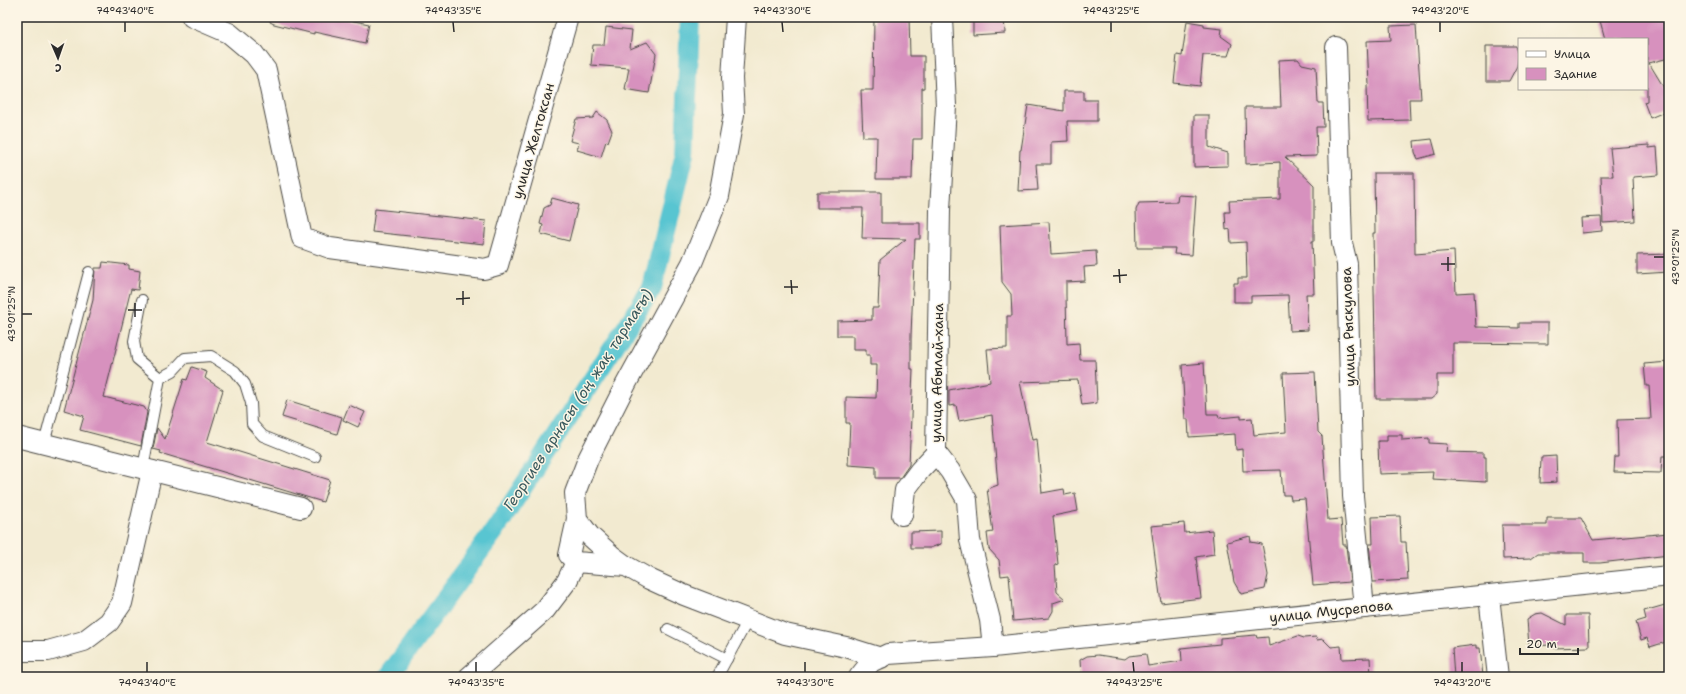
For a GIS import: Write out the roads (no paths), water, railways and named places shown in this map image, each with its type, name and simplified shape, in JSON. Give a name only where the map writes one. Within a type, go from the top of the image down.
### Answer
[{"type":"street","name":"улица Желтоксан","points":[[192,17],[229,33],[254,54],[266,70],[302,238],[330,248],[484,269],[498,265],[568,17]]},
{"type":"street","points":[[626,566],[576,562],[569,555],[577,519],[575,493],[588,459],[626,384],[692,263],[719,196],[734,114],[732,78],[736,17]]},
{"type":"street","name":"улица Абылай-хана","points":[[942,17],[946,106],[940,210],[936,453],[950,471],[967,500],[970,540],[990,620],[993,647]]},
{"type":"street","name":"улица Рыскулова","points":[[1336,47],[1342,243],[1347,264],[1353,496],[1364,608]]},
{"type":"street","points":[[17,437],[301,508]]},
{"type":"street","points":[[902,515],[905,490],[920,470],[936,453]]},
{"type":"street","points":[[17,651],[48,651],[84,641],[109,622],[122,603],[148,469]]},
{"type":"street","points":[[577,519],[590,536],[611,555],[626,566],[649,579],[785,634],[846,647],[881,658]]},
{"type":"street","points":[[469,677],[545,610],[567,581],[576,562]]},
{"type":"street","name":"улица Мусрепова","points":[[993,647],[1669,576]]},
{"type":"street","points":[[1489,596],[1498,677]]},
{"type":"street","points":[[859,677],[871,662],[888,654],[993,647]]},
{"type":"lane","points":[[44,444],[89,272]]},
{"type":"lane","points":[[142,300],[134,341],[137,359],[160,378]]},
{"type":"lane","points":[[160,378],[173,371],[185,358],[211,356],[235,371],[246,384],[251,403],[252,424],[263,436],[315,457]]},
{"type":"lane","points":[[148,469],[160,378]]},
{"type":"lane","points":[[717,677],[748,620]]},
{"type":"lane","points":[[668,629],[728,659]]},
{"type":"waterway","name":"Георгиев арнасы (оң жақ тармағы)","points":[[388,677],[495,530],[652,288],[685,153],[690,17]]}]
